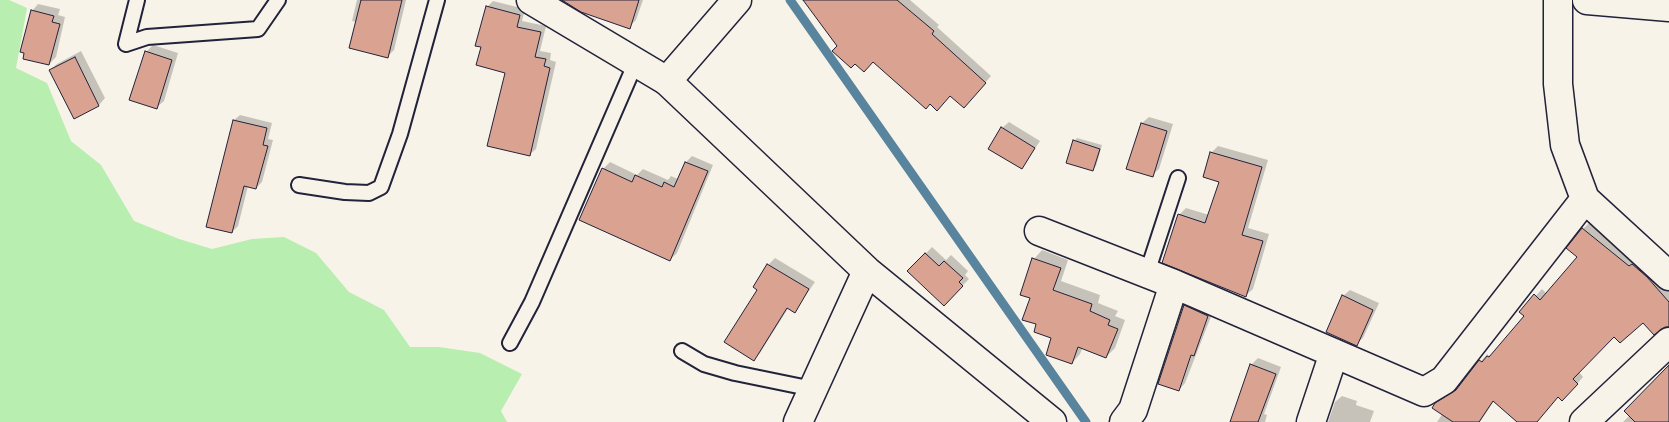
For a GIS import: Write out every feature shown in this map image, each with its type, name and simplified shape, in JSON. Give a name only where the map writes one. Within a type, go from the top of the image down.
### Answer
[{"type":"street","points":[[531,0],[667,81],[867,271],[1052,422]]},
{"type":"street","points":[[667,81],[737,0]]},
{"type":"street","points":[[1558,0],[1558,84],[1565,145],[1585,198],[1669,276]]},
{"type":"street","points":[[1587,0],[1657,4]]},
{"type":"street","points":[[1039,231],[1174,284],[1424,392],[1444,380],[1585,198]]},
{"type":"street","points":[[798,422],[867,271]]},
{"type":"street","points":[[1124,422],[1132,410],[1174,284]]},
{"type":"street","points":[[1584,422],[1669,342]]},
{"type":"street","points":[[1311,422],[1334,353]]},
{"type":"lane","points":[[138,0],[126,44],[155,36],[258,30],[278,0]]},
{"type":"lane","points":[[299,185],[344,192],[369,193],[381,187],[400,134],[437,0]]},
{"type":"lane","points":[[510,343],[536,294],[636,62]]},
{"type":"lane","points":[[1147,273],[1178,178]]},
{"type":"lane","points":[[682,351],[704,364],[735,373],[813,389]]},
{"type":"green space","points":[[0,0],[9,0],[27,8],[16,68],[47,83],[71,141],[101,165],[134,221],[179,239],[212,249],[252,239],[284,237],[316,253],[349,292],[384,310],[410,347],[439,347],[480,353],[522,374],[501,411],[507,422],[0,422]]},
{"type":"building","points":[[361,0],[402,0],[388,58],[349,48]]},
{"type":"building","points":[[562,0],[639,0],[630,29],[581,12]]},
{"type":"building","points":[[803,0],[897,0],[934,31],[932,34],[986,83],[964,108],[950,96],[937,111],[930,104],[926,109],[873,62],[864,72],[855,64],[851,68],[832,51],[837,46]]},
{"type":"building","points":[[486,6],[520,15],[517,27],[541,32],[535,57],[546,59],[544,66],[550,68],[530,156],[487,146],[505,73],[476,65],[481,47],[475,46]]},
{"type":"building","points":[[31,10],[54,16],[52,22],[60,24],[49,65],[23,59],[24,53],[20,52]]},
{"type":"building","points":[[145,51],[172,60],[157,109],[129,100]]},
{"type":"building","points":[[75,57],[99,106],[74,119],[49,70]]},
{"type":"building","points":[[233,120],[267,128],[263,145],[268,146],[256,189],[244,186],[232,233],[206,227]]},
{"type":"building","points":[[1141,123],[1167,131],[1153,177],[1126,169]]},
{"type":"building","points":[[1001,127],[1035,148],[1022,169],[988,149]]},
{"type":"building","points":[[1073,140],[1100,149],[1093,171],[1066,163]]},
{"type":"building","points":[[1210,152],[1262,167],[1242,235],[1263,241],[1246,297],[1162,263],[1178,214],[1205,223],[1219,182],[1203,177]]},
{"type":"building","points":[[685,162],[708,171],[670,261],[579,220],[602,168],[632,182],[635,175],[662,187],[664,182],[674,187]]},
{"type":"building","points":[[1582,228],[1629,266],[1632,264],[1647,277],[1669,302],[1669,327],[1665,327],[1654,335],[1643,323],[1620,343],[1614,337],[1573,379],[1578,384],[1562,401],[1558,397],[1537,422],[1517,422],[1493,401],[1479,422],[1453,422],[1432,408],[1435,403],[1456,390],[1479,360],[1482,362],[1487,356],[1489,357],[1524,316],[1519,312],[1534,294],[1540,300],[1577,257],[1566,248]]},
{"type":"building","points":[[925,253],[939,266],[944,261],[963,278],[959,282],[963,286],[944,306],[907,271]]},
{"type":"building","points":[[1032,258],[1061,268],[1053,290],[1092,304],[1090,311],[1110,320],[1108,325],[1118,329],[1106,358],[1078,347],[1072,364],[1046,355],[1051,338],[1034,332],[1036,324],[1022,320],[1030,298],[1020,295]]},
{"type":"building","points":[[767,264],[809,289],[795,313],[787,308],[754,361],[724,342],[757,290],[753,287]]},
{"type":"building","points":[[1342,295],[1373,310],[1357,346],[1326,332]]},
{"type":"building","points":[[1184,305],[1208,316],[1194,356],[1191,355],[1179,391],[1158,384]]},
{"type":"building","points":[[1250,364],[1276,374],[1258,422],[1230,422]]},
{"type":"building","points":[[1669,365],[1669,422],[1635,422],[1624,411]]},
{"type":"waterway","points":[[790,0],[1086,422]]}]
